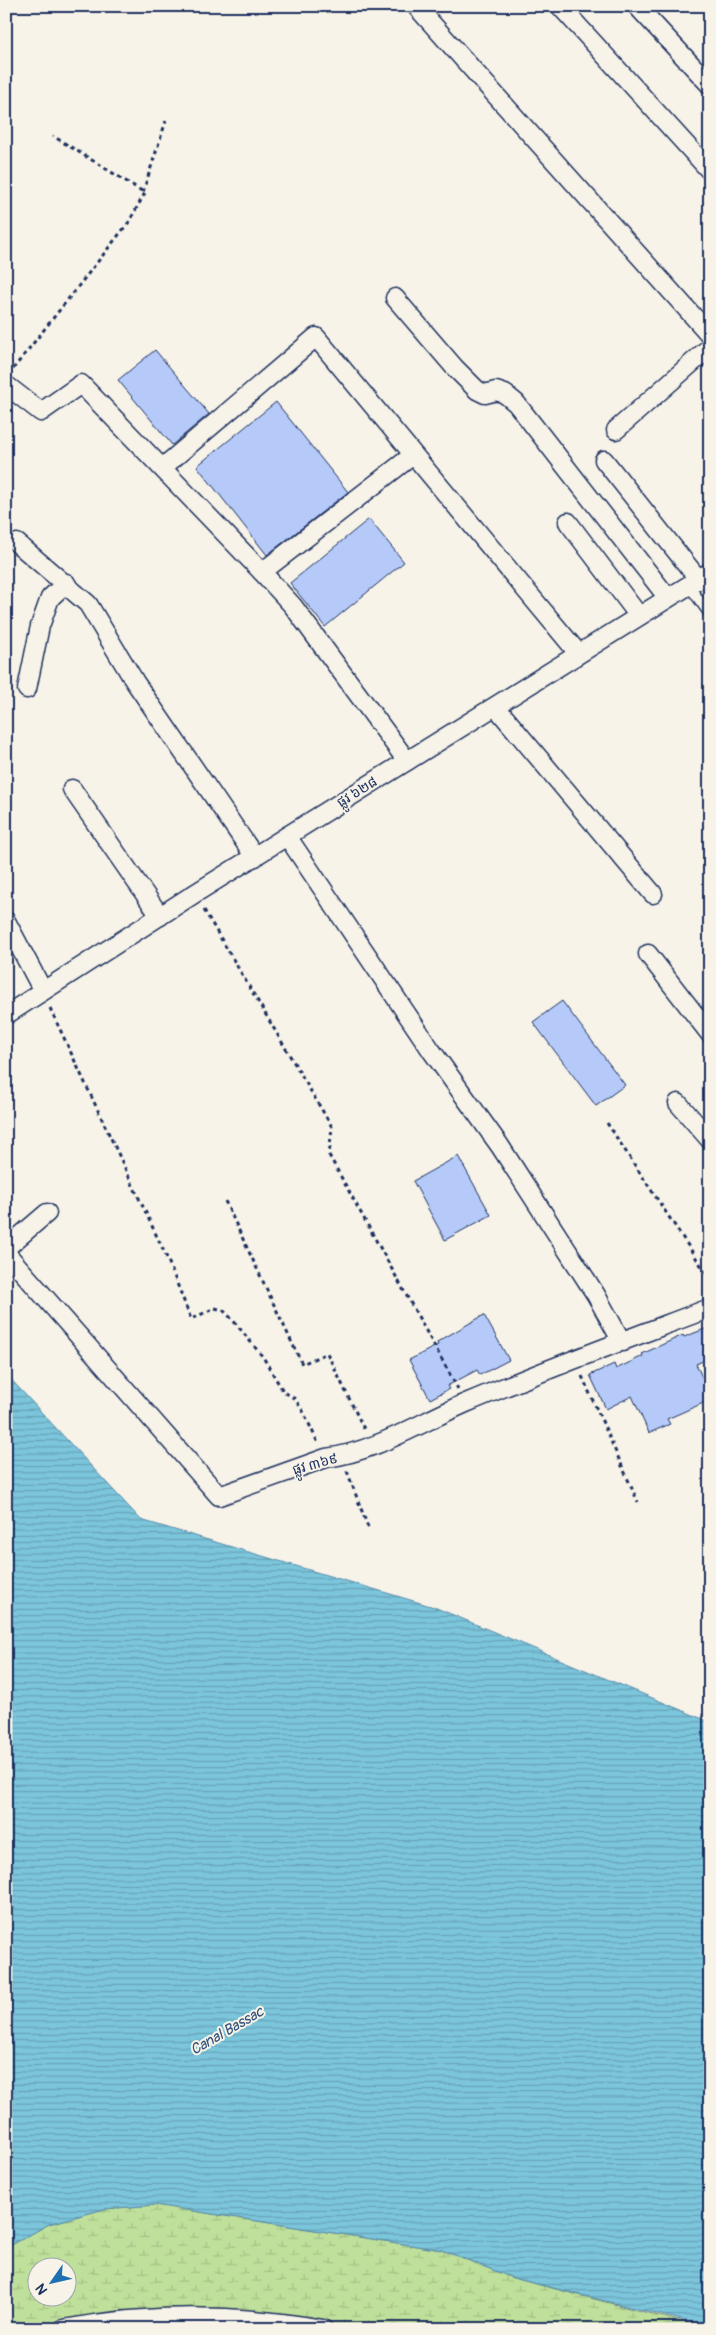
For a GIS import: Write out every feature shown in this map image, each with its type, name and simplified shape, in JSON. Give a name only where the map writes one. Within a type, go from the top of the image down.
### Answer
[{"type":"street","points":[[416,6],[710,335]]},
{"type":"street","points":[[560,6],[710,171]]},
{"type":"street","points":[[638,6],[710,85]]},
{"type":"street","points":[[395,298],[455,368],[477,390],[485,394],[496,391],[505,394],[516,403],[668,598]]},
{"type":"street","points":[[162,468],[316,337],[578,653]]},
{"type":"street","points":[[616,430],[710,348]]},
{"type":"street","points":[[9,377],[41,412],[81,384],[262,572],[292,606],[407,761]]},
{"type":"street","points":[[262,572],[413,455]]},
{"type":"street","points":[[604,460],[699,579]]},
{"type":"street","points":[[568,522],[639,616]]},
{"type":"street","points":[[17,543],[66,583],[88,604],[134,682],[255,857]]},
{"type":"street","name":"ផ្លូវ ៦២៨","points":[[6,1015],[194,894],[699,579]]},
{"type":"street","points":[[27,689],[40,626],[50,598],[66,583]]},
{"type":"street","points":[[496,707],[653,894]]},
{"type":"street","points":[[72,789],[160,916]]},
{"type":"street","points":[[287,836],[425,1041],[500,1146],[596,1295],[622,1342]]},
{"type":"street","points":[[6,921],[43,991]]},
{"type":"street","points":[[648,954],[710,1034]]},
{"type":"street","points":[[678,1103],[710,1140]]},
{"type":"street","points":[[6,1248],[47,1212]]},
{"type":"street","name":"ផ្លូវ ៣៦៩","points":[[6,1253],[219,1496],[333,1457],[372,1446],[466,1403],[710,1308]]},
{"type":"street","points":[[63,2329],[102,2321],[206,2316],[291,2323],[323,2329]]},
{"type":"lane","points":[[699,579],[710,614]]},
{"type":"path","points":[[9,377],[129,222],[145,193],[143,192],[166,122]]},
{"type":"path","points":[[53,136],[143,192]]},
{"type":"path","points":[[194,894],[332,1127],[328,1155],[466,1403]]},
{"type":"path","points":[[43,991],[167,1258],[190,1319],[216,1308],[223,1310],[232,1318],[263,1357],[284,1391],[295,1400],[303,1411],[333,1457],[370,1530]]},
{"type":"path","points":[[606,1123],[710,1279]]},
{"type":"path","points":[[225,1201],[302,1364],[327,1353],[372,1446]]},
{"type":"path","points":[[575,1359],[638,1502]]},
{"type":"green space","points":[[155,2205],[442,2250],[513,2278],[710,2329],[323,2329],[291,2323],[6,2329],[6,2248],[49,2224],[104,2209]]},
{"type":"water","name":"Canal Bassac","points":[[6,1374],[141,1520],[434,1607],[710,1722],[710,2327],[513,2278],[442,2250],[155,2205],[104,2209],[49,2224],[6,2248]]},
{"type":"building","points":[[155,350],[209,414],[172,445],[118,380]]},
{"type":"building","points":[[276,402],[348,492],[267,555],[197,466]]},
{"type":"building","points":[[369,519],[404,562],[325,627],[290,583]]},
{"type":"building","points":[[562,1001],[625,1085],[596,1106],[533,1022]]},
{"type":"building","points":[[458,1156],[491,1215],[445,1240],[413,1181]]},
{"type":"building","points":[[484,1315],[509,1360],[480,1375],[477,1370],[447,1386],[449,1389],[430,1399],[409,1360],[438,1345],[437,1342]]},
{"type":"building","points":[[710,1327],[710,1358],[696,1364],[710,1394],[710,1400],[667,1419],[670,1424],[649,1433],[632,1396],[606,1409],[590,1375],[614,1364],[616,1369],[643,1356],[642,1354],[683,1335],[684,1337]]}]
